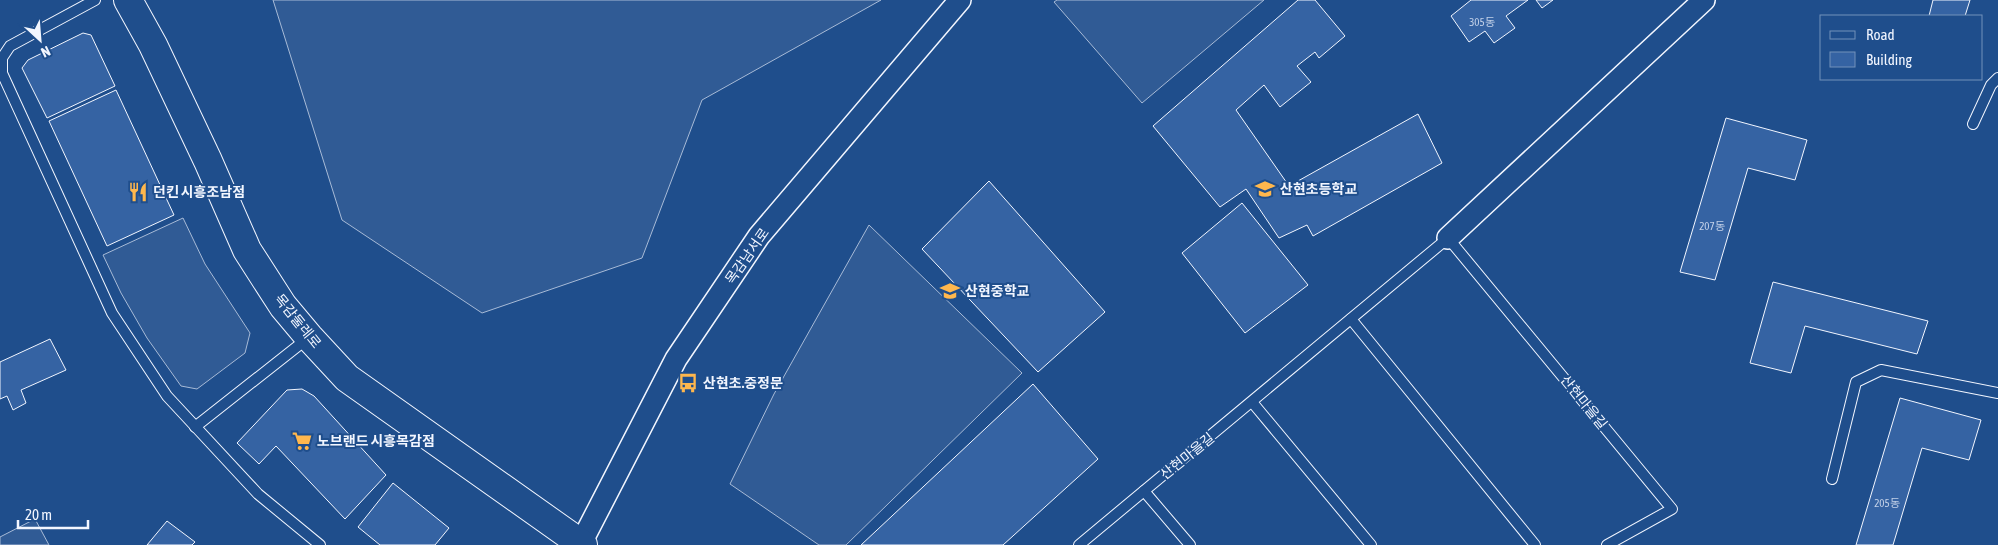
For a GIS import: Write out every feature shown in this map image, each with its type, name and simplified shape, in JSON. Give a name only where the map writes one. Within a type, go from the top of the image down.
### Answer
[{"type":"street","name":"목감둘레로","points":[[128,0],[158,54],[247,250],[283,306],[347,378],[582,545]]},
{"type":"street","name":"목감남서로","points":[[582,545],[676,359],[759,236],[960,0]]},
{"type":"street","name":"산현마을길","points":[[1448,238],[1704,0]]},
{"type":"lane","points":[[94,0],[10,46],[2,58],[2,73],[112,313],[167,396],[258,494],[320,545]]},
{"type":"lane","points":[[1973,124],[1991,85],[1998,78]]},
{"type":"lane","name":"산현마을길","points":[[1079,545],[1448,238],[1672,509],[1607,545]]},
{"type":"lane","points":[[1351,319],[1536,545]]},
{"type":"lane","points":[[195,427],[309,337]]},
{"type":"lane","points":[[1832,479],[1856,382],[1882,370],[1998,393]]},
{"type":"lane","points":[[1252,402],[1371,545]]},
{"type":"lane","points":[[1144,491],[1190,545]]},
{"type":"shaded area","points":[[273,0],[881,0],[702,100],[642,258],[482,313],[342,220]]},
{"type":"shaded area","points":[[1057,0],[1264,0],[1142,103],[1054,2]]},
{"type":"shaded area","points":[[183,218],[205,264],[250,333],[245,353],[197,389],[181,386],[147,338],[121,293],[103,255]]},
{"type":"shaded area","points":[[869,225],[1022,373],[846,545],[819,545],[730,484],[774,394]]},
{"type":"shaded area","points":[[35,519],[49,545],[0,545],[0,537]]},
{"type":"building","points":[[1298,0],[1315,0],[1345,36],[1319,58],[1315,52],[1297,66],[1311,82],[1280,107],[1264,85],[1236,110],[1289,186],[1418,114],[1442,163],[1313,236],[1307,225],[1279,238],[1246,189],[1220,207],[1153,126]]},
{"type":"building","points":[[1471,0],[1528,0],[1506,16],[1515,28],[1494,43],[1485,31],[1469,42],[1451,16]]},
{"type":"building","points":[[1536,0],[1553,0],[1542,8]]},
{"type":"building","points":[[1933,0],[1970,0],[1965,15],[1929,15]]},
{"type":"building","points":[[83,33],[91,35],[115,86],[47,118],[22,68],[28,60]]},
{"type":"building","points":[[116,90],[174,215],[107,246],[49,121]]},
{"type":"building","points":[[1726,118],[1807,140],[1795,180],[1748,168],[1715,280],[1680,272]]},
{"type":"building","points":[[989,181],[1105,312],[1038,372],[922,249]]},
{"type":"building","points":[[1242,203],[1308,285],[1245,333],[1182,253]]},
{"type":"building","points":[[1773,282],[1928,321],[1917,354],[1805,326],[1791,373],[1750,363]]},
{"type":"building","points":[[50,339],[66,370],[21,390],[26,403],[13,410],[7,396],[0,399],[0,362]]},
{"type":"building","points":[[1033,384],[1098,459],[1003,545],[861,545]]},
{"type":"building","points":[[302,389],[314,396],[386,475],[345,519],[276,446],[259,464],[237,443],[287,390]]},
{"type":"building","points":[[1900,398],[1981,420],[1969,460],[1922,448],[1893,545],[1856,545]]},
{"type":"building","points":[[393,483],[449,528],[435,545],[380,545],[358,527]]},
{"type":"building","points":[[167,521],[195,542],[192,545],[147,545]]},
{"type":"place","name":"산현초등학교","points":[[1265,189]]},
{"type":"place","name":"던킨 시흥조남점","points":[[138,192]]},
{"type":"place","name":"산현중학교","points":[[950,291]]},
{"type":"place","name":"산현초.중정문","points":[[688,383]]},
{"type":"place","name":"노브랜드 시흥목감점","points":[[302,441]]}]
